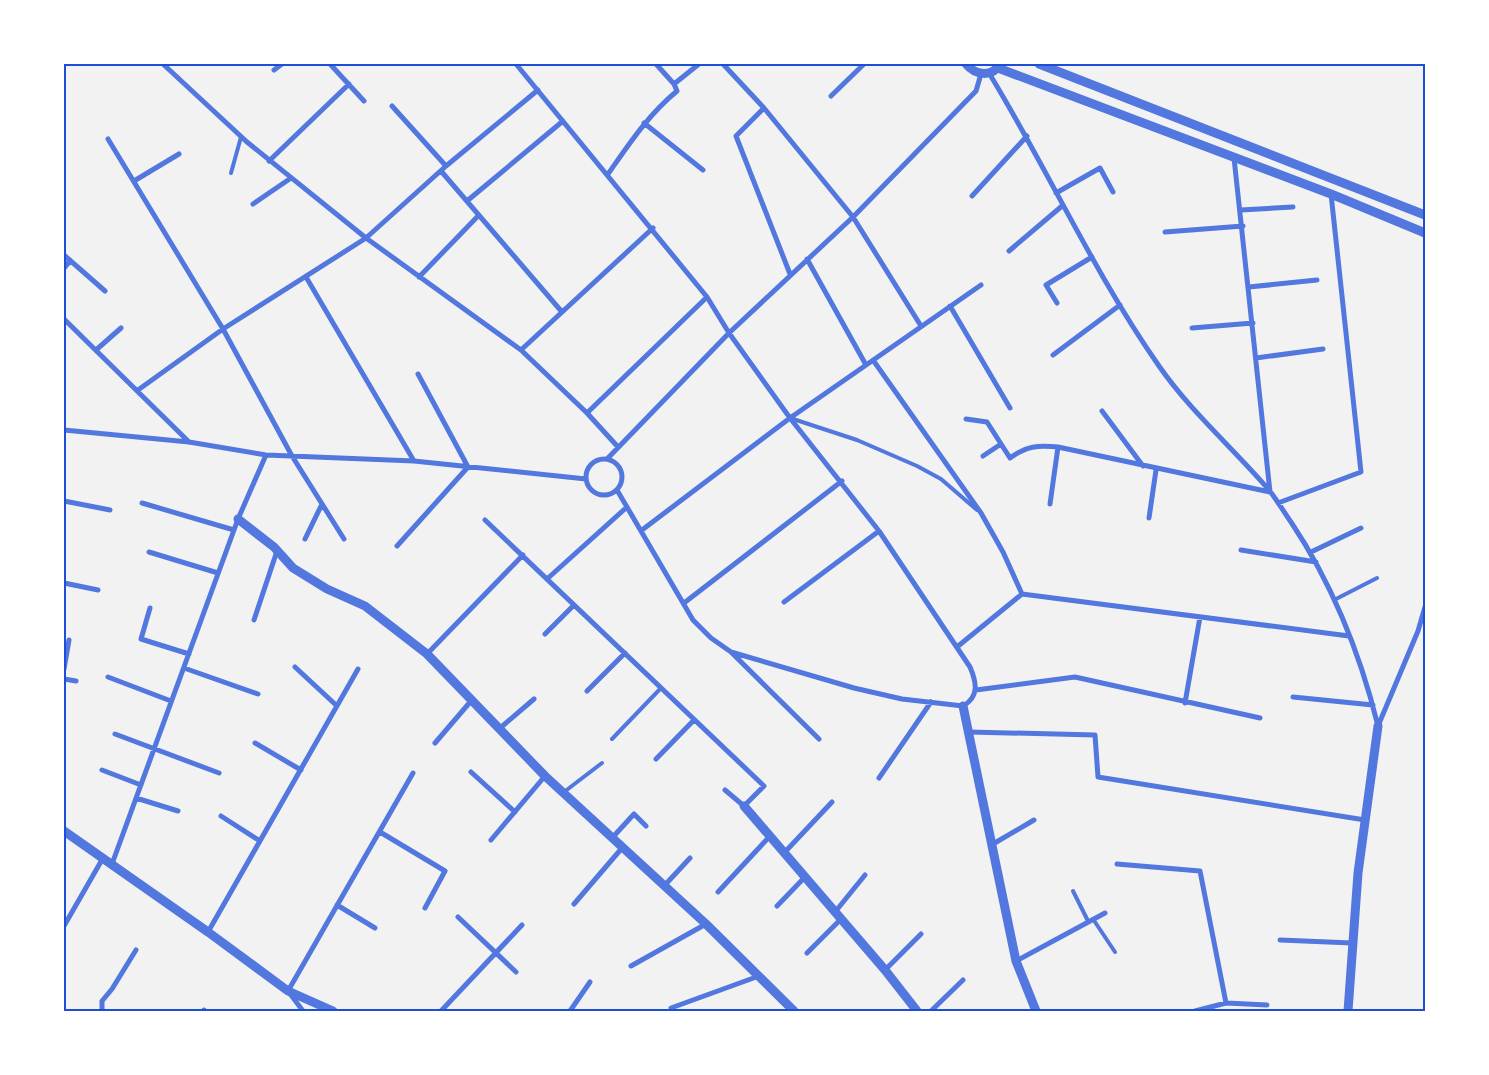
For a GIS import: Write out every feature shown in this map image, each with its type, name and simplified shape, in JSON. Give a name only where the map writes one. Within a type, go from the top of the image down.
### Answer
[{"type":"street","points":[[163,64],[241,138],[269,161],[366,238],[521,350],[587,413],[618,447]]},
{"type":"street","points":[[274,70],[282,64]]},
{"type":"street","points":[[330,64],[364,101]]},
{"type":"street","points":[[516,64],[653,228],[707,296],[729,333],[790,418],[880,531],[970,667],[975,678],[976,690],[970,702],[963,706],[902,699],[854,688],[731,652]]},
{"type":"street","points":[[608,174],[644,123],[657,108],[677,91],[674,84],[656,64]]},
{"type":"street","points":[[674,84],[699,64]]},
{"type":"street","points":[[723,64],[764,108],[853,216],[922,326]]},
{"type":"street","points":[[831,96],[864,64]]},
{"type":"street","points":[[966,64],[970,69],[985,73],[1027,136],[1062,206],[1120,305],[1174,387],[1270,492],[1311,552],[1336,599],[1373,705],[1378,726]]},
{"type":"street","points":[[1039,64],[1425,215]]},
{"type":"street","points":[[607,459],[729,333],[853,216],[976,91],[985,73],[999,66],[1331,194],[1425,233]]},
{"type":"street","points":[[269,161],[349,84]]},
{"type":"street","points":[[138,390],[223,329],[366,238],[441,170],[538,90]]},
{"type":"street","points":[[392,106],[446,166]]},
{"type":"street","points":[[764,108],[736,136],[790,274]]},
{"type":"street","points":[[467,201],[563,121]]},
{"type":"street","points":[[644,123],[703,170]]},
{"type":"street","points":[[972,196],[1027,136]]},
{"type":"street","points":[[108,139],[223,329],[292,456],[344,540]]},
{"type":"street","points":[[134,181],[179,154]]},
{"type":"street","points":[[1234,157],[1243,226],[1270,492]]},
{"type":"street","points":[[1056,193],[1100,168],[1113,192]]},
{"type":"street","points":[[441,170],[562,312]]},
{"type":"street","points":[[253,204],[291,178]]},
{"type":"street","points":[[1278,503],[1361,472],[1331,194]]},
{"type":"street","points":[[1009,251],[1062,206]]},
{"type":"street","points":[[1241,210],[1293,206]]},
{"type":"street","points":[[419,277],[479,215]]},
{"type":"street","points":[[1165,232],[1243,226]]},
{"type":"street","points":[[521,350],[653,228]]},
{"type":"street","points":[[64,255],[105,291]]},
{"type":"street","points":[[1057,304],[1046,285],[1092,257]]},
{"type":"street","points":[[807,259],[866,364]]},
{"type":"street","points":[[64,268],[70,261]]},
{"type":"street","points":[[306,277],[414,461]]},
{"type":"street","points":[[1249,287],[1317,280]]},
{"type":"street","points":[[642,530],[790,418],[981,285]]},
{"type":"street","points":[[587,413],[707,296]]},
{"type":"street","points":[[1053,355],[1120,305]]},
{"type":"street","points":[[950,306],[1010,408]]},
{"type":"street","points":[[64,319],[189,442]]},
{"type":"street","points":[[1192,328],[1253,323]]},
{"type":"street","points":[[96,350],[121,328]]},
{"type":"street","points":[[1256,358],[1324,349]]},
{"type":"street","points":[[874,360],[981,513],[1000,545],[1022,594]]},
{"type":"street","points":[[418,374],[468,467]]},
{"type":"street","points":[[1102,411],[1143,466]]},
{"type":"street","points":[[966,419],[987,422],[1010,458],[1023,448],[1041,445],[1058,447],[1156,470],[1270,492]]},
{"type":"street","points":[[64,438],[64,431],[189,442],[266,455],[414,461],[586,479]]},
{"type":"street","points":[[984,456],[1001,444]]},
{"type":"street","points":[[1050,504],[1058,447]]},
{"type":"street","points":[[112,864],[238,519],[266,455]]},
{"type":"street","points":[[607,459],[614,462],[620,468],[622,475],[621,483],[617,490],[610,494],[602,495],[594,492],[588,486],[586,479],[587,470],[591,464],[598,460],[607,459]]},
{"type":"street","points":[[398,546],[468,467]]},
{"type":"street","points":[[1149,518],[1156,470]]},
{"type":"street","points":[[684,604],[842,481]]},
{"type":"street","points":[[617,490],[700,628],[731,652],[819,739]]},
{"type":"street","points":[[64,501],[110,510]]},
{"type":"street","points":[[142,503],[234,530]]},
{"type":"street","points":[[305,539],[322,504]]},
{"type":"street","points":[[547,579],[627,507]]},
{"type":"street","points":[[238,519],[277,551],[293,568],[327,589],[365,606],[427,654],[545,776],[706,924],[794,1011]]},
{"type":"street","points":[[485,520],[764,786],[744,806]]},
{"type":"street","points":[[1311,552],[1361,528]]},
{"type":"street","points":[[784,602],[880,531]]},
{"type":"street","points":[[1241,550],[1316,562]]},
{"type":"street","points":[[254,620],[277,551]]},
{"type":"street","points":[[149,552],[218,573]]},
{"type":"street","points":[[427,654],[523,556]]},
{"type":"street","points":[[64,583],[98,590]]},
{"type":"street","points":[[957,647],[1022,594],[1349,636]]},
{"type":"street","points":[[545,634],[574,605]]},
{"type":"street","points":[[150,608],[141,639],[188,654]]},
{"type":"street","points":[[1348,1011],[1352,943],[1365,820],[1378,726],[1424,616],[1425,608]]},
{"type":"street","points":[[1185,703],[1200,616]]},
{"type":"street","points":[[64,669],[69,640]]},
{"type":"street","points":[[587,692],[625,653]]},
{"type":"street","points":[[295,667],[337,706]]},
{"type":"street","points":[[184,668],[258,694]]},
{"type":"street","points":[[208,932],[358,669]]},
{"type":"street","points":[[108,677],[172,701]]},
{"type":"street","points":[[976,690],[1075,677],[1185,703],[1260,718]]},
{"type":"street","points":[[64,679],[76,681]]},
{"type":"street","points":[[1293,697],[1373,705]]},
{"type":"street","points":[[498,729],[534,698]]},
{"type":"street","points":[[435,743],[471,701]]},
{"type":"street","points":[[879,778],[932,702]]},
{"type":"street","points":[[963,706],[1016,961],[1036,1011]]},
{"type":"street","points":[[656,759],[694,720]]},
{"type":"street","points":[[969,732],[1095,736],[1098,777],[1365,820]]},
{"type":"street","points":[[115,734],[219,773]]},
{"type":"street","points":[[255,743],[301,770]]},
{"type":"street","points":[[102,770],[141,785]]},
{"type":"street","points":[[471,772],[515,812]]},
{"type":"street","points":[[288,991],[413,773]]},
{"type":"street","points":[[491,840],[545,776]]},
{"type":"street","points":[[725,790],[744,806],[918,1011]]},
{"type":"street","points":[[136,798],[178,811]]},
{"type":"street","points":[[784,853],[832,802]]},
{"type":"street","points":[[612,838],[634,814],[646,826]]},
{"type":"street","points":[[221,816],[260,841]]},
{"type":"street","points":[[993,844],[1034,820]]},
{"type":"street","points":[[64,831],[208,932],[288,991],[333,1011]]},
{"type":"street","points":[[380,832],[445,871],[425,908]]},
{"type":"street","points":[[718,892],[770,836]]},
{"type":"street","points":[[574,904],[622,848]]},
{"type":"street","points":[[64,926],[103,858]]},
{"type":"street","points":[[664,886],[690,858]]},
{"type":"street","points":[[1118,864],[1200,871],[1226,1003]]},
{"type":"street","points":[[807,953],[838,915],[866,875]]},
{"type":"street","points":[[776,906],[805,877]]},
{"type":"street","points":[[338,906],[375,928]]},
{"type":"street","points":[[1016,961],[1105,913]]},
{"type":"street","points":[[458,917],[516,972]]},
{"type":"street","points":[[631,966],[706,924]]},
{"type":"street","points":[[441,1011],[522,925]]},
{"type":"street","points":[[884,970],[921,934]]},
{"type":"street","points":[[1280,940],[1352,943]]},
{"type":"street","points":[[102,1011],[102,1001],[112,990],[136,950]]},
{"type":"street","points":[[671,1008],[760,976]]},
{"type":"street","points":[[931,1011],[963,980]]},
{"type":"street","points":[[578,1011],[571,1010],[590,982]]},
{"type":"street","points":[[288,991],[303,1011]]},
{"type":"street","points":[[1195,1011],[1226,1003],[1267,1005]]},
{"type":"lane","points":[[231,173],[241,138]]},
{"type":"lane","points":[[790,418],[857,440],[917,466],[941,479],[981,513]]},
{"type":"lane","points":[[1336,599],[1377,578]]},
{"type":"lane","points":[[612,739],[661,688]]},
{"type":"lane","points":[[563,793],[602,763]]},
{"type":"lane","points":[[1073,891],[1091,920],[1115,952]]}]
